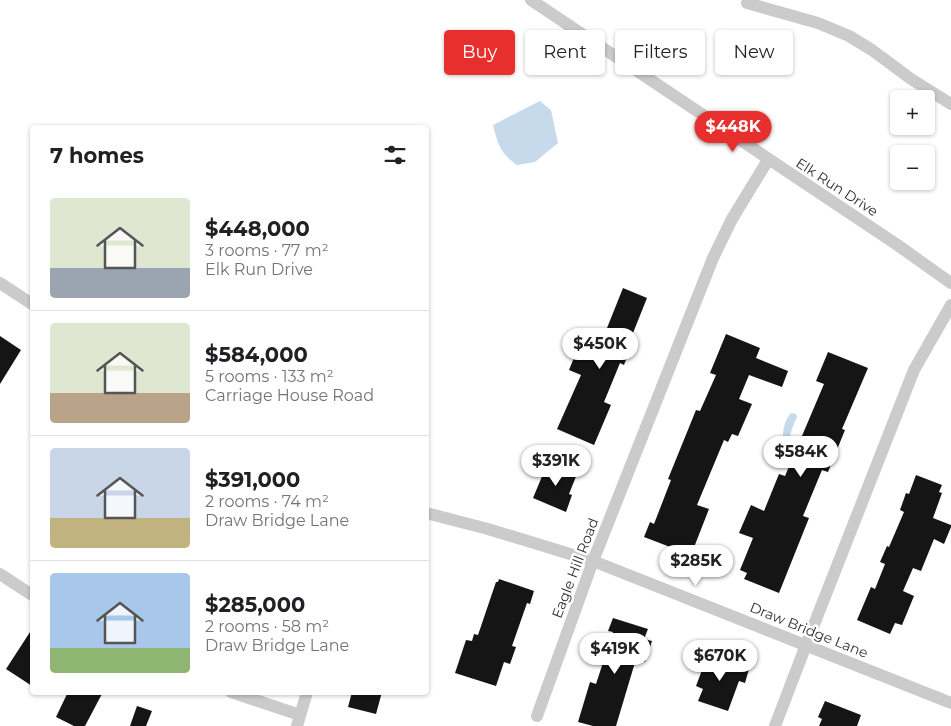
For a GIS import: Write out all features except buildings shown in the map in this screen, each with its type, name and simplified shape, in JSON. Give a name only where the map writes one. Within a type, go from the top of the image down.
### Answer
[{"type":"street","name":"Elk Run Drive","points":[[531,0],[896,244],[951,283]]},
{"type":"street","points":[[747,2],[818,23],[849,36],[951,104]]},
{"type":"street","name":"Eagle Hill Road","points":[[537,716],[593,561],[713,258],[732,219],[768,160]]},
{"type":"street","points":[[0,283],[30,303]]},
{"type":"street","points":[[775,726],[914,370],[951,305]]},
{"type":"street","name":"Draw Bridge Lane","points":[[429,514],[488,529],[593,561],[951,703]]},
{"type":"street","points":[[0,574],[30,594]]},
{"type":"street","points":[[238,695],[299,721],[306,695]]},
{"type":"water","points":[[540,101],[551,110],[558,143],[535,162],[517,165],[500,148],[493,125]]},
{"type":"water","points":[[791,413],[796,414],[797,417],[790,436],[783,436],[787,418]]}]
